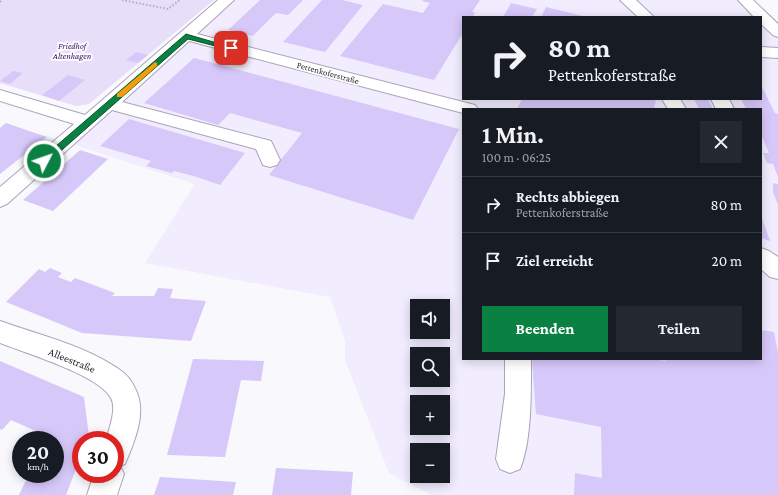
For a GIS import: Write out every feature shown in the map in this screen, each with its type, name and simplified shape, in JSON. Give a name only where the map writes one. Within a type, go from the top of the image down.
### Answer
[{"type":"street","points":[[0,200],[227,0]]},
{"type":"street","points":[[627,0],[646,16]]},
{"type":"street","points":[[745,0],[762,16]]},
{"type":"street","points":[[762,16],[778,32]]},
{"type":"street","name":"Pettenkoferstraße","points":[[186,36],[465,108]]},
{"type":"street","points":[[762,52],[778,53]]},
{"type":"street","points":[[0,95],[88,122]]},
{"type":"street","points":[[110,104],[264,145],[270,160]]},
{"type":"street","points":[[762,258],[778,270]]},
{"type":"street","name":"Alleestraße","points":[[0,332],[95,368],[117,384],[123,392],[125,403],[125,418],[121,431]]},
{"type":"street","points":[[510,459],[518,394],[518,360]]},
{"type":"street","points":[[102,495],[106,483]]},
{"type":"path","points":[[122,0],[168,9],[180,0]]},
{"type":"shaded area","points":[[227,0],[745,0],[762,16],[462,16],[462,100],[762,100],[762,16],[778,32],[778,495],[431,495],[389,473],[345,360],[345,341],[330,297],[145,263],[195,184],[75,145],[88,122]]},
{"type":"green space","name":"Friedhof Altenhagen","points":[[0,0],[214,0],[89,104],[76,106],[0,83]]},
{"type":"building","points":[[260,0],[303,0],[288,15],[276,13],[253,36],[228,30]]},
{"type":"building","points":[[322,0],[342,0],[363,5],[325,52],[283,42]]},
{"type":"building","points":[[480,0],[472,12],[475,12],[473,16],[462,16],[462,35],[434,80],[340,56],[383,4],[423,13],[430,3],[422,1]]},
{"type":"building","points":[[511,3],[537,9],[533,16],[504,16]]},
{"type":"building","points":[[546,7],[583,16],[542,16]]},
{"type":"building","points":[[136,52],[148,55],[138,63],[126,60]]},
{"type":"building","points":[[194,58],[459,129],[413,220],[269,175],[302,133],[230,113],[218,125],[144,103]]},
{"type":"building","points":[[13,71],[23,73],[10,84],[0,81]]},
{"type":"building","points":[[68,75],[85,80],[59,101],[42,95]]},
{"type":"building","points":[[762,87],[775,113],[778,114],[778,177],[773,164],[767,163],[763,153],[769,153],[762,136],[762,108],[746,108],[742,100],[762,100]]},
{"type":"building","points":[[522,100],[656,100],[654,108],[518,108]]},
{"type":"building","points":[[694,100],[708,100],[712,108],[698,108]]},
{"type":"building","points":[[129,119],[245,153],[220,185],[174,171],[172,173],[146,166],[151,161],[100,146]]},
{"type":"building","points":[[6,123],[47,137],[0,174],[0,128]]},
{"type":"building","points":[[80,150],[108,159],[53,211],[23,200]]},
{"type":"building","points":[[773,183],[778,184],[778,205],[773,192]]},
{"type":"building","points":[[762,218],[770,241],[762,238]]},
{"type":"building","points":[[50,268],[62,273],[58,277],[71,282],[75,278],[115,293],[112,296],[154,296],[158,288],[173,289],[170,298],[206,301],[191,341],[82,333],[6,302],[39,269],[45,272]]},
{"type":"building","points":[[762,330],[774,332],[778,353],[778,495],[574,495],[575,473],[602,478],[601,427],[536,414],[532,360],[762,360]]},
{"type":"building","points":[[193,359],[264,361],[261,381],[241,380],[225,457],[167,455]]},
{"type":"building","points":[[0,361],[84,397],[88,431],[72,431],[72,479],[66,495],[19,495],[25,483],[64,483],[64,431],[35,431],[11,420],[2,430],[0,429]]},
{"type":"building","points":[[276,468],[353,472],[351,495],[272,495]]},
{"type":"building","points":[[160,477],[236,482],[233,495],[154,495]]},
{"type":"slow traffic","points":[[120,95],[155,64]]},
{"type":"route","points":[[44,161],[186,36],[231,48]]}]
